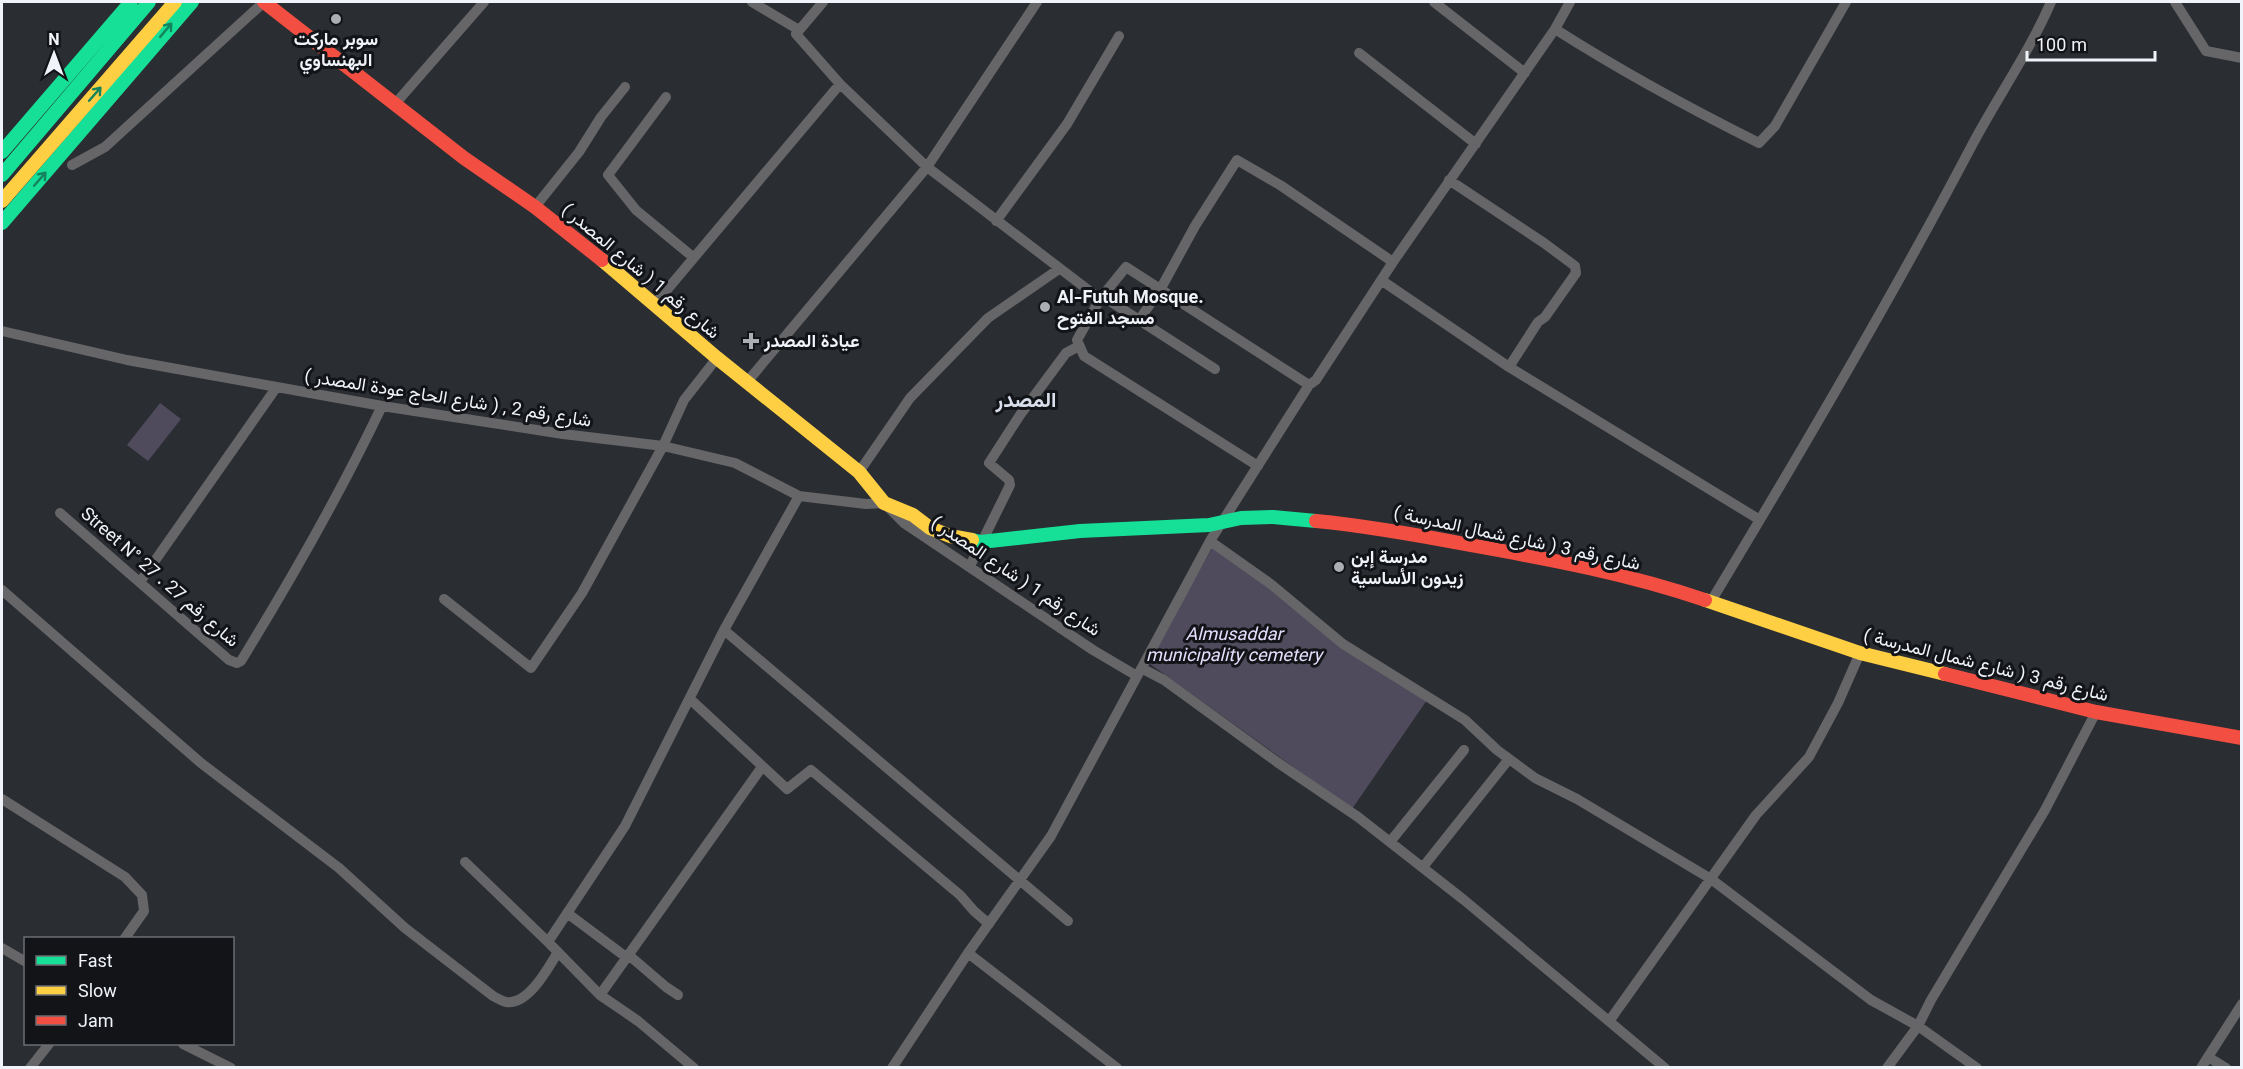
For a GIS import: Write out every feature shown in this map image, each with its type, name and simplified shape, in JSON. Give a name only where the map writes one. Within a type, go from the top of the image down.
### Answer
[{"type":"main road","points":[[2,152],[131,2]]},
{"type":"main road","points":[[2,175],[149,2]]},
{"type":"main road","points":[[2,201],[175,2]]},
{"type":"main road","points":[[2,223],[192,2]]},
{"type":"main road","name":"شارع رقم 1 ( شارع المصدر )","points":[[264,2],[464,158],[535,207],[656,304],[717,358],[858,472],[884,503]]},
{"type":"main road","points":[[61,106],[68,112],[72,121]]},
{"type":"main road","name":"شارع رقم 3 ( شارع شمال المدرسة )","points":[[884,503],[913,515],[930,528],[950,536],[981,542],[1080,531],[1223,523],[1241,518],[1273,517],[1360,525],[1477,545],[1601,570],[1684,593],[1860,653],[2096,712],[2241,738]]},
{"type":"street","points":[[72,165],[105,147],[264,2]]},
{"type":"street","points":[[395,104],[484,2]]},
{"type":"street","points":[[752,2],[799,30]]},
{"type":"street","points":[[823,2],[796,34],[840,84],[927,167],[1059,269],[1215,369]]},
{"type":"street","points":[[747,382],[927,167],[1037,2]]},
{"type":"street","points":[[1434,2],[1525,73]]},
{"type":"street","points":[[892,1068],[968,953],[1051,837],[1210,541],[1309,385],[1316,380],[1393,262],[1555,29],[1570,2]]},
{"type":"street","points":[[1555,29],[1683,105],[1760,143],[1775,126],[1846,2]]},
{"type":"street","points":[[1710,603],[1886,303],[1971,146],[2038,33],[2051,2]]},
{"type":"street","points":[[2175,2],[2206,51],[2241,58]]},
{"type":"street","points":[[996,221],[1067,124],[1119,36]]},
{"type":"street","points":[[1359,53],[1476,144]]},
{"type":"street","points":[[656,304],[840,84]]},
{"type":"street","points":[[535,207],[579,152],[601,117],[625,87]]},
{"type":"street","points":[[666,97],[608,175],[636,210],[693,257]]},
{"type":"street","points":[[1139,320],[1160,290],[1195,226],[1237,160],[1280,185],[1393,262]]},
{"type":"street","points":[[1449,180],[1575,266],[1576,273],[1545,317],[1538,322],[1509,368]]},
{"type":"street","points":[[1258,466],[1084,356],[1077,340],[1101,298],[1126,267],[1309,385]]},
{"type":"street","points":[[858,472],[910,398],[988,318],[1059,269]]},
{"type":"street","points":[[1381,280],[1509,368],[1760,520]]},
{"type":"street","name":"شارع رقم 2 , ( شارع الحاج عودة المصدر )","points":[[2,331],[127,360],[276,388],[563,434],[663,446],[735,463],[799,496],[866,504],[884,503]]},
{"type":"street","points":[[970,566],[1010,485],[1009,480],[989,462],[1066,352],[1079,346]]},
{"type":"street","points":[[444,599],[531,668],[582,593],[663,446],[684,400],[717,358]]},
{"type":"street","points":[[140,582],[276,388]]},
{"type":"street","name":"Street N° 27 . شارع رقم 27","points":[[60,513],[229,660],[237,663],[241,661],[278,601],[333,504],[382,406]]},
{"type":"street","points":[[548,942],[625,826],[724,630],[799,496]]},
{"type":"street","name":"شارع رقم 1 ( شارع المصدر )","points":[[884,503],[904,523],[1093,650],[1140,673],[1164,680],[1390,842],[1610,1020],[1665,1068]]},
{"type":"street","points":[[1210,541],[1272,585],[1343,644],[1465,720],[1509,759],[1535,778],[1578,799],[1711,879],[1871,999],[1918,1026],[1977,1068]]},
{"type":"street","points":[[2,590],[201,764],[339,868],[405,928],[493,996],[507,1002],[522,999],[536,986],[558,952]]},
{"type":"street","points":[[724,630],[1068,921]]},
{"type":"street","points":[[1610,1020],[1756,815],[1809,757],[1838,703],[1860,653]]},
{"type":"street","points":[[690,699],[787,789],[811,770],[960,895],[989,924]]},
{"type":"street","points":[[1887,1068],[1918,1026],[1931,999],[2045,810],[2096,712]]},
{"type":"street","points":[[1390,842],[1464,750]]},
{"type":"street","points":[[1423,867],[1509,759]]},
{"type":"street","points":[[600,995],[762,767]]},
{"type":"street","points":[[2,799],[125,877],[142,895],[144,911],[127,937]]},
{"type":"street","points":[[465,862],[600,995],[638,1021],[694,1068]]},
{"type":"street","points":[[567,913],[586,930],[591,930],[626,957],[631,957],[678,995]]},
{"type":"street","points":[[2,948],[24,961]]},
{"type":"street","points":[[968,953],[1117,1068]]},
{"type":"street","points":[[2201,1068],[2241,1004]]},
{"type":"street","points":[[30,1068],[48,1045]]},
{"type":"street","points":[[185,1045],[231,1068]]},
{"type":"street","points":[[2208,1057],[2226,1068]]},
{"type":"green space","points":[[160,403],[181,419],[148,461],[127,445]]},
{"type":"green space","name":"Almusaddar municipality cemetery","points":[[1214,545],[1427,700],[1352,809],[1150,664],[1151,656]]},
{"type":"traffic: fast","points":[[2,152],[131,2]]},
{"type":"traffic: fast","points":[[2,175],[149,2]]},
{"type":"traffic: fast","points":[[2,223],[192,2]]},
{"type":"traffic: fast","points":[[972,540],[981,542],[1080,531],[1209,525],[1241,518],[1273,517],[1316,521]]},
{"type":"traffic: slow","points":[[2,201],[175,2]]},
{"type":"traffic: slow","points":[[602,260],[717,358],[859,472],[884,503],[913,515],[930,528],[950,536],[972,540]]},
{"type":"traffic: slow","points":[[1705,600],[1860,653],[1945,674]]},
{"type":"traffic: jam","points":[[264,2],[464,158],[535,207],[602,260]]},
{"type":"traffic: jam","points":[[1316,521],[1393,531],[1559,562],[1647,582],[1705,600]]},
{"type":"traffic: jam","points":[[1945,674],[2096,712],[2242,738]]},
{"type":"place","name":"سوبر ماركت البهنساوي","points":[[336,19]]},
{"type":"place","name":"Al-Futuh Mosque. مسجد الفتوح","points":[[1045,307]]},
{"type":"place","name":"عيادة المصدر","points":[[751,341]]},
{"type":"place","name":"مدرسة إبن زيدون الأساسية","points":[[1339,567]]},
{"type":"district","name":"المصدر","points":[[1026,400]]}]
